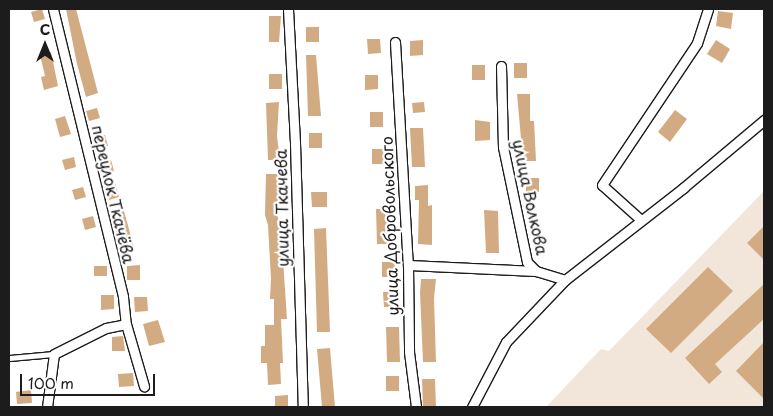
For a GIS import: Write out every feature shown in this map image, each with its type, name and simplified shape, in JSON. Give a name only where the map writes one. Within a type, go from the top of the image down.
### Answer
[{"type":"street","name":"переулок Ткачёва","points":[[53,9],[123,296],[126,324],[144,386]]},
{"type":"street","name":"улица Ткачева","points":[[288,9],[295,144],[303,407]]},
{"type":"street","points":[[642,220],[602,185],[697,43],[708,9]]},
{"type":"street","name":"улица Добровольского","points":[[395,42],[408,265],[409,352],[416,407]]},
{"type":"street","name":"улица Волкова","points":[[501,66],[504,147],[527,262],[536,271],[565,280]]},
{"type":"street","points":[[472,407],[506,342],[565,280],[764,120]]},
{"type":"street","points":[[408,265],[536,271]]},
{"type":"street","points":[[47,407],[54,354],[106,328],[126,324]]},
{"type":"lane","points":[[9,358],[54,354]]},
{"type":"shaded area","points":[[764,191],[764,407],[546,407],[601,349],[609,351]]},
{"type":"building","points":[[42,9],[45,19],[34,22],[31,12]]},
{"type":"building","points":[[66,9],[76,9],[98,93],[86,97],[77,64]]},
{"type":"building","points":[[718,11],[733,13],[731,29],[716,26]]},
{"type":"building","points":[[269,16],[281,16],[279,42],[269,42]]},
{"type":"building","points":[[306,27],[319,27],[319,42],[306,42]]},
{"type":"building","points":[[367,39],[380,39],[381,53],[368,54]]},
{"type":"building","points":[[423,40],[423,55],[410,56],[410,41]]},
{"type":"building","points":[[716,40],[730,49],[722,63],[707,54]]},
{"type":"building","points":[[51,52],[58,86],[44,90],[41,77],[45,76],[40,55]]},
{"type":"building","points":[[306,55],[316,55],[321,116],[308,116]]},
{"type":"building","points":[[514,63],[527,63],[527,78],[514,78]]},
{"type":"building","points":[[472,65],[485,65],[485,80],[472,80]]},
{"type":"building","points":[[269,74],[282,74],[282,89],[269,89]]},
{"type":"building","points":[[365,75],[378,75],[378,89],[365,90]]},
{"type":"building","points":[[517,94],[530,94],[530,121],[534,121],[536,161],[523,161]]},
{"type":"building","points":[[279,102],[277,136],[280,160],[268,160],[266,103]]},
{"type":"building","points":[[424,102],[425,112],[413,113],[412,103]]},
{"type":"building","points":[[97,108],[100,118],[89,121],[86,111]]},
{"type":"building","points":[[675,110],[687,119],[670,142],[658,132]]},
{"type":"building","points":[[370,112],[383,112],[383,127],[370,127]]},
{"type":"building","points":[[65,116],[71,134],[60,137],[55,119]]},
{"type":"building","points":[[475,120],[490,122],[490,140],[475,141]]},
{"type":"building","points":[[410,128],[423,128],[425,167],[412,167]]},
{"type":"building","points":[[309,133],[322,133],[322,148],[309,148]]},
{"type":"building","points":[[105,135],[108,146],[96,149],[94,138]]},
{"type":"building","points":[[372,149],[385,149],[385,164],[372,164]]},
{"type":"building","points":[[74,157],[76,167],[65,170],[62,160]]},
{"type":"building","points":[[111,160],[114,171],[103,174],[100,163]]},
{"type":"building","points":[[266,174],[279,174],[277,214],[281,230],[287,319],[281,319],[283,363],[280,363],[281,384],[268,385],[267,363],[261,363],[261,346],[265,346],[265,325],[274,325],[274,299],[270,299],[271,279],[268,225],[265,215]]},
{"type":"building","points":[[526,178],[539,178],[539,192],[526,193]]},
{"type":"building","points":[[115,183],[119,197],[109,200],[106,187]]},
{"type":"building","points":[[428,185],[428,206],[432,205],[432,245],[418,244],[419,200],[415,200],[415,186]]},
{"type":"building","points":[[83,187],[86,197],[75,200],[72,190]]},
{"type":"building","points":[[311,192],[327,192],[327,207],[312,207]]},
{"type":"building","points":[[376,209],[391,209],[390,244],[377,244]]},
{"type":"building","points":[[484,210],[498,211],[499,253],[486,253]]},
{"type":"building","points":[[124,211],[134,248],[121,252],[112,214]]},
{"type":"building","points":[[93,216],[96,227],[85,230],[82,219]]},
{"type":"building","points":[[764,226],[764,260],[747,243]]},
{"type":"building","points":[[326,228],[330,332],[317,332],[314,229]]},
{"type":"building","points":[[382,262],[395,262],[395,277],[382,277]]},
{"type":"building","points":[[140,265],[140,280],[127,280],[127,266]]},
{"type":"building","points":[[94,266],[107,266],[107,276],[94,276]]},
{"type":"building","points":[[708,267],[733,291],[671,353],[646,329]]},
{"type":"building","points":[[421,279],[436,279],[434,298],[436,362],[423,362]]},
{"type":"building","points":[[764,284],[764,319],[715,364],[722,372],[709,384],[685,358]]},
{"type":"building","points":[[383,292],[396,292],[397,307],[384,307]]},
{"type":"building","points":[[101,295],[114,295],[114,309],[101,310]]},
{"type":"building","points":[[134,297],[147,297],[148,311],[135,312]]},
{"type":"building","points":[[158,320],[165,342],[149,346],[143,324]]},
{"type":"building","points":[[386,327],[399,327],[400,362],[387,362]]},
{"type":"building","points":[[123,336],[125,351],[112,351],[112,337]]},
{"type":"building","points":[[764,342],[764,399],[736,371]]},
{"type":"building","points":[[330,348],[335,407],[322,407],[317,349]]},
{"type":"building","points":[[133,373],[134,386],[119,387],[118,374]]},
{"type":"building","points":[[386,376],[399,376],[399,391],[386,391]]},
{"type":"building","points":[[422,379],[435,379],[436,407],[423,407]]},
{"type":"building","points":[[31,390],[32,403],[17,404],[16,392]]},
{"type":"building","points":[[288,395],[288,407],[275,407],[275,396]]}]
